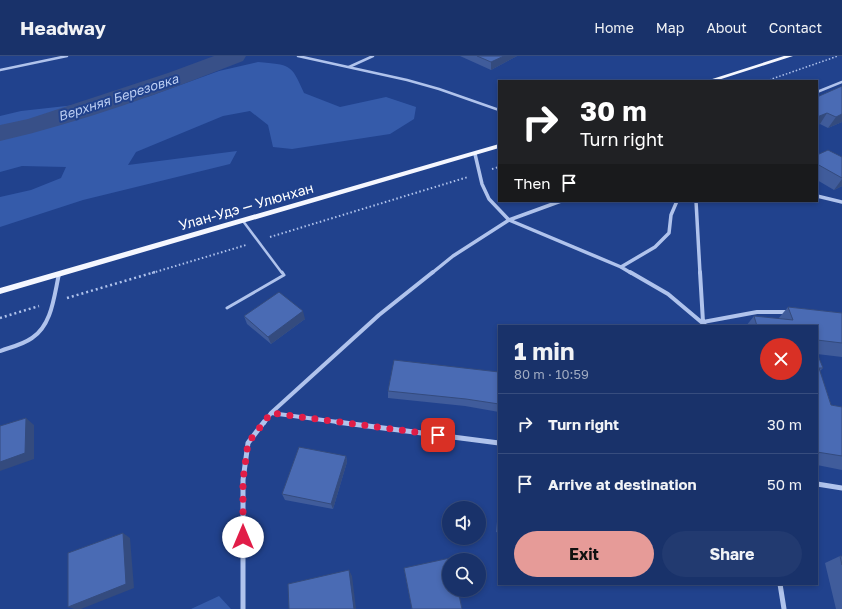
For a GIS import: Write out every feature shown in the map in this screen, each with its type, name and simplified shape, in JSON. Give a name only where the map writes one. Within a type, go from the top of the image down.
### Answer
[{"type":"main road","points":[[712,80],[790,56]]},
{"type":"main road","name":"Улан-Удэ — Улюнхан","points":[[0,291],[498,146]]},
{"type":"street","points":[[0,70],[66,56]]},
{"type":"street","points":[[298,56],[407,80],[439,89],[498,110]]},
{"type":"street","points":[[349,67],[373,56]]},
{"type":"street","points":[[818,92],[842,82]]},
{"type":"street","points":[[475,154],[482,184],[488,199],[509,220],[622,267],[668,294],[705,325]]},
{"type":"street","points":[[818,196],[842,202]]},
{"type":"street","points":[[244,609],[243,480],[248,443],[271,413],[379,315],[420,281],[509,220],[558,202]]},
{"type":"street","points":[[622,267],[655,247],[668,233],[671,215],[677,202]]},
{"type":"street","points":[[696,202],[703,322]]},
{"type":"street","points":[[0,351],[24,342],[34,337],[42,330],[46,322],[59,274]]},
{"type":"street","points":[[703,322],[741,313],[770,310],[796,312]]},
{"type":"street","points":[[271,413],[498,443]]},
{"type":"street","points":[[818,484],[842,488]]},
{"type":"street","points":[[780,585],[784,609]]},
{"type":"lane","points":[[227,308],[284,275],[243,221]]},
{"type":"path","points":[[769,80],[838,56]]},
{"type":"shaded area","points":[[258,62],[288,67],[296,76],[304,93],[340,107],[386,97],[416,107],[414,119],[390,134],[292,149],[273,147],[268,125],[250,111],[223,116],[136,152],[128,165],[237,151],[230,164],[83,200],[0,227],[0,197],[31,190],[61,178],[66,167],[22,166],[0,172],[0,116],[21,111],[147,97],[219,71]]},
{"type":"shaded area","points":[[219,596],[231,609],[191,609]]},
{"type":"building","points":[[477,56],[504,56],[491,62]]},
{"type":"building","points":[[842,86],[842,114],[836,117],[827,113],[818,117],[818,97]]},
{"type":"building","points":[[828,150],[842,157],[842,178],[818,165],[818,155]]},
{"type":"building","points":[[279,292],[303,311],[268,337],[244,316]]},
{"type":"building","points":[[788,307],[842,313],[842,343],[818,340],[818,325],[757,325],[754,316],[793,320]]},
{"type":"building","points":[[818,356],[823,368],[819,368],[831,405],[842,407],[842,456],[818,452]]},
{"type":"building","points":[[394,360],[498,372],[498,404],[388,391]]},
{"type":"building","points":[[26,418],[25,453],[0,462],[0,426]]},
{"type":"building","points":[[299,447],[346,456],[331,504],[282,494]]},
{"type":"building","points":[[123,533],[126,584],[68,607],[68,553]]},
{"type":"building","points":[[442,560],[442,597],[459,597],[462,609],[412,609],[404,568]]},
{"type":"building","points":[[349,570],[354,609],[289,609],[288,584]]},
{"type":"waterway","name":"Верхняя Березовка","points":[[0,133],[35,125],[177,78],[235,56]]},
{"type":"route","points":[[243,537],[243,480],[248,443],[271,413],[438,435]]}]
